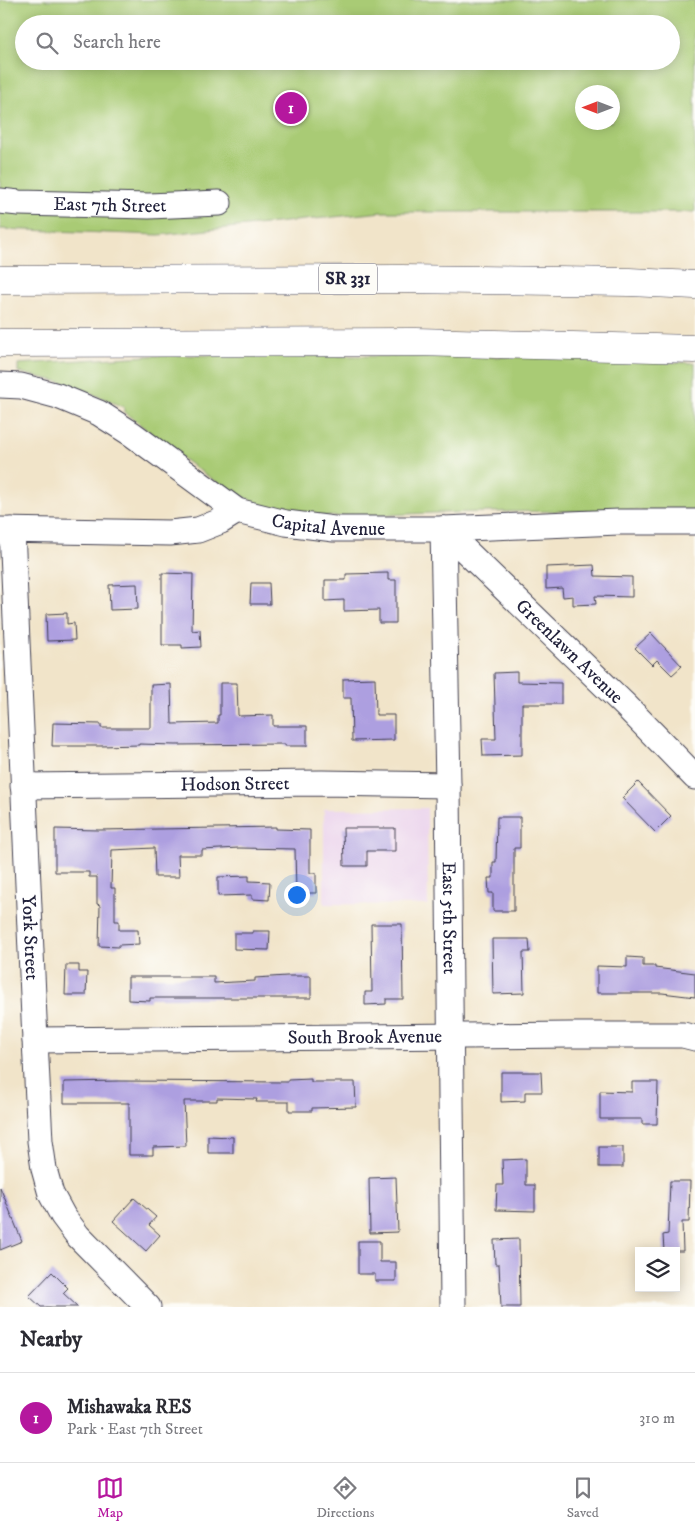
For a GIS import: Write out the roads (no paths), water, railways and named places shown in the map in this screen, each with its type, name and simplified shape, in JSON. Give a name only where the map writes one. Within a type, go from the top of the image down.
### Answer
[{"type":"highway","name":"SR 331","points":[[0,280],[411,280],[629,282],[695,286]]},
{"type":"highway","points":[[0,343],[416,342],[695,349]]},
{"type":"street","name":"East 7th Street","points":[[0,201],[149,206],[220,202]]},
{"type":"street","name":"Capital Avenue","points":[[0,385],[21,386],[58,396],[99,413],[132,434],[237,511],[286,523],[334,529],[695,522]]},
{"type":"street","points":[[6,530],[170,533],[198,530],[221,522],[237,511]]},
{"type":"street","name":"Greenlawn Avenue","points":[[443,528],[626,706],[695,777]]},
{"type":"street","name":"East 5th Street","points":[[443,528],[448,785],[453,1307]]},
{"type":"street","name":"York Street","points":[[6,530],[23,786],[40,1141],[44,1169],[51,1194],[63,1216],[78,1236],[148,1307]]},
{"type":"street","name":"Hodson Street","points":[[23,786],[322,783],[448,785]]},
{"type":"street","name":"South Brook Avenue","points":[[35,1040],[645,1035],[695,1038]]},
{"type":"place","name":"Mishawaka RES","points":[[291,108]]}]
